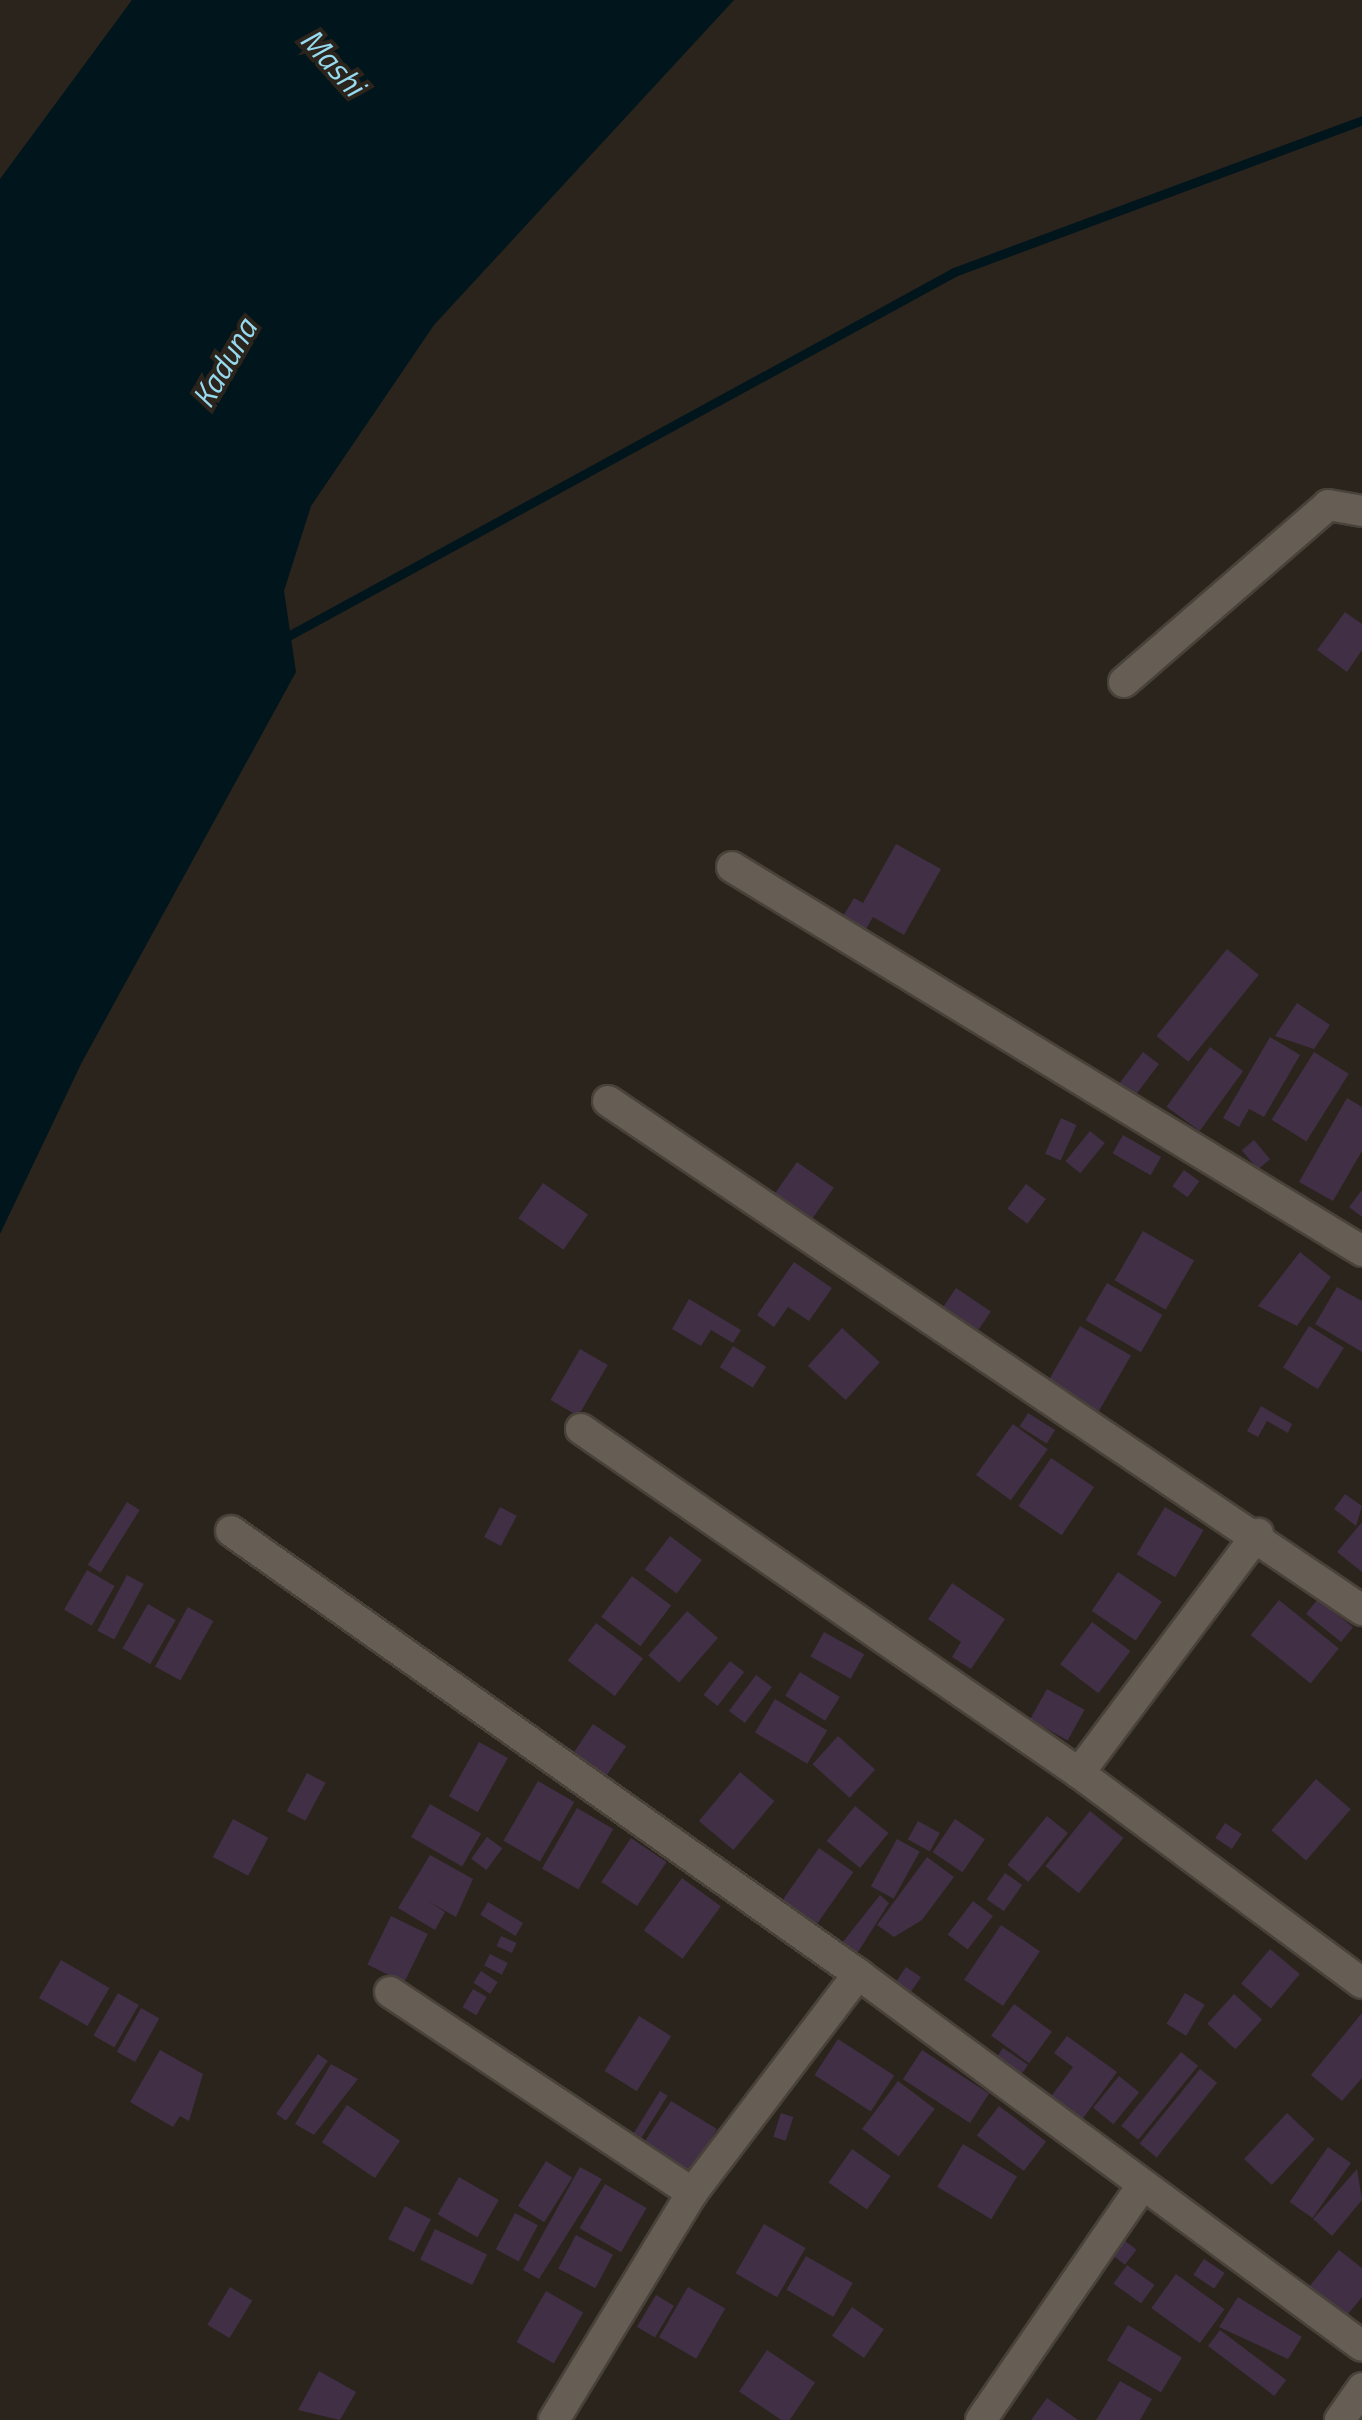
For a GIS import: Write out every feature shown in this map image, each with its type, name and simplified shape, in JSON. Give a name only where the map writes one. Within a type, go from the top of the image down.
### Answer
[{"type":"street","points":[[1124,682],[1328,505],[1362,512]]},
{"type":"street","points":[[732,868],[1362,1251]]},
{"type":"street","points":[[608,1100],[1258,1534],[1362,1610]]},
{"type":"street","points":[[581,1430],[1079,1773],[1362,1982]]},
{"type":"street","points":[[231,1531],[858,1974],[1141,2187],[1362,2346]]},
{"type":"street","points":[[1079,1773],[1258,1534]]},
{"type":"street","points":[[554,2420],[692,2193],[858,1974]]},
{"type":"street","points":[[390,1992],[692,2193]]},
{"type":"street","points":[[981,2420],[1141,2187]]},
{"type":"street","points":[[1340,2420],[1362,2388]]},
{"type":"water","points":[[132,0],[734,0],[434,325],[311,506],[284,591],[296,672],[82,1062],[0,1234],[0,179]]},
{"type":"building","points":[[1345,612],[1362,624],[1362,650],[1347,672],[1317,650]]},
{"type":"building","points":[[896,844],[941,869],[904,935],[873,917],[865,931],[842,918],[854,898],[863,903]]},
{"type":"building","points":[[1227,949],[1259,975],[1188,1062],[1157,1036]]},
{"type":"building","points":[[1297,1003],[1330,1025],[1314,1049],[1275,1036]]},
{"type":"building","points":[[1270,1037],[1300,1055],[1264,1117],[1249,1109],[1239,1127],[1223,1118]]},
{"type":"building","points":[[1210,1047],[1243,1071],[1200,1131],[1167,1107]]},
{"type":"building","points":[[1143,1052],[1159,1064],[1134,1097],[1118,1085]]},
{"type":"building","points":[[1314,1052],[1349,1074],[1306,1142],[1272,1120]]},
{"type":"building","points":[[1347,1098],[1362,1107],[1362,1151],[1333,1201],[1299,1182]]},
{"type":"building","points":[[1061,1118],[1077,1125],[1061,1161],[1045,1154]]},
{"type":"building","points":[[1090,1131],[1105,1143],[1080,1173],[1065,1161]]},
{"type":"building","points":[[1123,1135],[1161,1157],[1151,1175],[1112,1153]]},
{"type":"building","points":[[1254,1140],[1270,1159],[1258,1169],[1242,1150]]},
{"type":"building","points":[[797,1162],[834,1188],[806,1227],[769,1201]]},
{"type":"building","points":[[1184,1170],[1199,1181],[1188,1197],[1172,1186]]},
{"type":"building","points":[[543,1183],[588,1215],[563,1250],[518,1218]]},
{"type":"building","points":[[1026,1184],[1046,1199],[1027,1224],[1007,1209]]},
{"type":"building","points":[[1362,1190],[1362,1217],[1349,1207]]},
{"type":"building","points":[[1143,1231],[1194,1260],[1166,1310],[1114,1280]]},
{"type":"building","points":[[1300,1252],[1331,1277],[1297,1326],[1258,1306]]},
{"type":"building","points":[[794,1262],[832,1288],[809,1321],[788,1307],[774,1327],[757,1315]]},
{"type":"building","points":[[1107,1283],[1162,1315],[1141,1352],[1086,1320]]},
{"type":"building","points":[[1337,1287],[1362,1301],[1362,1352],[1315,1324]]},
{"type":"building","points":[[956,1288],[991,1311],[977,1332],[942,1309]]},
{"type":"building","points":[[689,1299],[741,1330],[733,1343],[711,1330],[701,1346],[672,1329]]},
{"type":"building","points":[[1080,1326],[1131,1356],[1095,1418],[1044,1388]]},
{"type":"building","points":[[1309,1326],[1344,1348],[1318,1389],[1283,1368]]},
{"type":"building","points":[[842,1328],[880,1362],[846,1400],[808,1366]]},
{"type":"building","points":[[733,1346],[766,1367],[753,1388],[720,1367]]},
{"type":"building","points":[[580,1349],[608,1365],[578,1416],[550,1400]]},
{"type":"building","points":[[1261,1406],[1292,1424],[1288,1433],[1267,1421],[1258,1437],[1247,1431]]},
{"type":"building","points":[[1028,1413],[1055,1430],[1047,1444],[1020,1427]]},
{"type":"building","points":[[1013,1424],[1048,1449],[1011,1500],[976,1475]]},
{"type":"building","points":[[1051,1458],[1094,1487],[1062,1535],[1019,1506]]},
{"type":"building","points":[[1345,1494],[1362,1506],[1356,1526],[1334,1509]]},
{"type":"building","points":[[127,1502],[140,1510],[101,1573],[88,1565]]},
{"type":"building","points":[[500,1507],[517,1516],[501,1546],[484,1537]]},
{"type":"building","points":[[1165,1507],[1204,1530],[1175,1577],[1137,1554]]},
{"type":"building","points":[[1362,1522],[1362,1572],[1337,1552]]},
{"type":"building","points":[[670,1536],[702,1560],[677,1594],[645,1570]]},
{"type":"building","points":[[87,1570],[115,1586],[92,1626],[64,1610]]},
{"type":"building","points":[[1118,1572],[1162,1602],[1136,1641],[1092,1611]]},
{"type":"building","points":[[127,1575],[144,1584],[114,1640],[97,1631]]},
{"type":"building","points":[[632,1576],[671,1605],[640,1646],[601,1617]]},
{"type":"building","points":[[952,1583],[1005,1619],[971,1669],[952,1657],[961,1642],[928,1619]]},
{"type":"building","points":[[1318,1599],[1353,1627],[1341,1642],[1306,1614]]},
{"type":"building","points":[[1279,1600],[1339,1648],[1311,1683],[1251,1635]]},
{"type":"building","points":[[148,1604],[176,1620],[150,1664],[122,1648]]},
{"type":"building","points":[[188,1607],[213,1621],[180,1681],[155,1666]]},
{"type":"building","points":[[687,1611],[718,1638],[679,1682],[648,1656]]},
{"type":"building","points":[[1092,1622],[1130,1651],[1098,1693],[1060,1664]]},
{"type":"building","points":[[596,1623],[643,1659],[615,1696],[568,1661]]},
{"type":"building","points":[[824,1632],[864,1654],[851,1679],[810,1656]]},
{"type":"building","points":[[730,1661],[744,1672],[718,1706],[704,1695]]},
{"type":"building","points":[[800,1672],[840,1697],[825,1721],[785,1696]]},
{"type":"building","points":[[756,1675],[772,1687],[745,1723],[729,1711]]},
{"type":"building","points":[[1047,1689],[1085,1710],[1068,1740],[1030,1720]]},
{"type":"building","points":[[775,1699],[827,1730],[807,1764],[755,1732]]},
{"type":"building","points":[[593,1724],[626,1746],[604,1779],[571,1756]]},
{"type":"building","points":[[838,1736],[875,1769],[850,1798],[813,1764]]},
{"type":"building","points":[[479,1742],[508,1758],[478,1812],[449,1796]]},
{"type":"building","points":[[740,1772],[774,1801],[733,1850],[699,1821]]},
{"type":"building","points":[[307,1773],[326,1783],[305,1821],[287,1811]]},
{"type":"building","points":[[1316,1779],[1351,1809],[1306,1860],[1271,1830]]},
{"type":"building","points":[[538,1781],[574,1802],[540,1862],[504,1841]]},
{"type":"building","points":[[430,1804],[481,1834],[462,1866],[411,1837]]},
{"type":"building","points":[[855,1806],[888,1833],[860,1868],[827,1841]]},
{"type":"building","points":[[577,1808],[613,1829],[578,1890],[542,1869]]},
{"type":"building","points":[[1090,1811],[1123,1838],[1079,1893],[1045,1866]]},
{"type":"building","points":[[1047,1816],[1068,1833],[1028,1882],[1007,1865]]},
{"type":"building","points":[[233,1819],[268,1838],[248,1876],[213,1857]]},
{"type":"building","points":[[955,1819],[985,1839],[962,1872],[933,1852]]},
{"type":"building","points":[[918,1821],[940,1833],[930,1851],[908,1839]]},
{"type":"building","points":[[1225,1823],[1242,1834],[1232,1849],[1215,1838]]},
{"type":"building","points":[[487,1837],[502,1848],[487,1870],[471,1859]]},
{"type":"building","points":[[631,1838],[667,1862],[637,1906],[601,1882]]},
{"type":"building","points":[[897,1839],[920,1852],[894,1899],[871,1886]]},
{"type":"building","points":[[819,1848],[853,1872],[817,1925],[782,1900]]},
{"type":"building","points":[[430,1855],[473,1879],[456,1917],[428,1901],[445,1912],[435,1930],[398,1908]]},
{"type":"building","points":[[927,1857],[954,1877],[922,1920],[894,1937],[877,1925]]},
{"type":"building","points":[[1005,1873],[1022,1885],[1004,1911],[987,1899]]},
{"type":"building","points":[[682,1878],[721,1906],[683,1959],[644,1931]]},
{"type":"building","points":[[880,1895],[889,1903],[853,1960],[838,1948]]},
{"type":"building","points":[[973,1901],[993,1916],[968,1950],[948,1935]]},
{"type":"building","points":[[488,1902],[523,1923],[515,1936],[480,1915]]},
{"type":"building","points":[[391,1916],[428,1934],[404,1983],[367,1965]]},
{"type":"building","points":[[1001,1925],[1040,1951],[1003,2006],[964,1980]]},
{"type":"building","points":[[501,1936],[517,1943],[512,1953],[497,1946]]},
{"type":"building","points":[[1270,1949],[1300,1974],[1271,2009],[1241,1983]]},
{"type":"building","points":[[490,1954],[508,1963],[502,1975],[484,1966]]},
{"type":"building","points":[[61,1960],[109,1988],[87,2026],[39,1998]]},
{"type":"building","points":[[906,1967],[921,1977],[910,1993],[895,1983]]},
{"type":"building","points":[[481,1971],[498,1982],[490,1994],[473,1983]]},
{"type":"building","points":[[473,1989],[487,1997],[476,2015],[462,2007]]},
{"type":"building","points":[[118,1993],[139,2005],[114,2047],[94,2035]]},
{"type":"building","points":[[1185,1993],[1205,2005],[1186,2036],[1166,2024]]},
{"type":"building","points":[[1234,1994],[1262,2019],[1235,2049],[1207,2024]]},
{"type":"building","points":[[1014,2004],[1052,2032],[1029,2063],[991,2036]]},
{"type":"building","points":[[141,2008],[159,2018],[135,2062],[117,2052]]},
{"type":"building","points":[[1362,2013],[1362,2078],[1342,2101],[1311,2075]]},
{"type":"building","points":[[639,2016],[671,2036],[637,2091],[605,2071]]},
{"type":"building","points":[[1067,2036],[1117,2072],[1081,2121],[1050,2098],[1073,2067],[1054,2053]]},
{"type":"building","points":[[838,2039],[894,2075],[871,2112],[815,2075]]},
{"type":"building","points":[[1003,2048],[1028,2065],[1020,2076],[995,2060]]},
{"type":"building","points":[[160,2050],[203,2074],[189,2121],[180,2116],[173,2127],[130,2102]]},
{"type":"building","points":[[922,2050],[989,2094],[970,2123],[903,2079]]},
{"type":"building","points":[[1181,2052],[1198,2066],[1138,2140],[1121,2126]]},
{"type":"building","points":[[318,2054],[328,2061],[286,2121],[276,2114]]},
{"type":"building","points":[[331,2064],[358,2079],[314,2135],[295,2124]]},
{"type":"building","points":[[1200,2069],[1217,2083],[1157,2157],[1140,2144]]},
{"type":"building","points":[[1119,2076],[1139,2092],[1113,2124],[1093,2108]]},
{"type":"building","points":[[898,2081],[935,2109],[899,2157],[862,2129]]},
{"type":"building","points":[[660,2091],[668,2096],[637,2145],[629,2140]]},
{"type":"building","points":[[671,2101],[717,2129],[691,2172],[676,2163],[672,2170],[643,2144]]},
{"type":"building","points":[[347,2105],[400,2141],[375,2178],[322,2142]]},
{"type":"building","points":[[999,2106],[1046,2142],[1024,2171],[977,2136]]},
{"type":"building","points":[[781,2113],[793,2117],[786,2141],[773,2137]]},
{"type":"building","points":[[1287,2113],[1315,2139],[1272,2185],[1244,2159]]},
{"type":"building","points":[[963,2144],[1017,2176],[991,2219],[937,2187]]},
{"type":"building","points":[[1328,2147],[1351,2163],[1313,2218],[1290,2202]]},
{"type":"building","points":[[852,2149],[891,2176],[867,2210],[828,2183]]},
{"type":"building","points":[[546,2161],[572,2177],[544,2222],[518,2206]]},
{"type":"building","points":[[580,2167],[602,2179],[539,2279],[523,2270]]},
{"type":"building","points":[[1357,2169],[1362,2200],[1332,2236],[1313,2219]]},
{"type":"building","points":[[459,2177],[499,2200],[477,2237],[438,2214]]},
{"type":"building","points":[[605,2184],[647,2208],[621,2252],[580,2228]]},
{"type":"building","points":[[405,2206],[431,2219],[414,2252],[388,2239]]},
{"type":"building","points":[[515,2213],[538,2225],[519,2261],[496,2249]]},
{"type":"building","points":[[764,2224],[806,2248],[777,2297],[736,2273]]},
{"type":"building","points":[[435,2229],[487,2254],[472,2285],[420,2260]]},
{"type":"building","points":[[576,2235],[613,2255],[595,2288],[558,2269]]},
{"type":"building","points":[[1124,2240],[1137,2250],[1125,2265],[1112,2255]]},
{"type":"building","points":[[1339,2250],[1362,2268],[1362,2297],[1345,2318],[1308,2288]]},
{"type":"building","points":[[806,2256],[853,2283],[833,2317],[786,2290]]},
{"type":"building","points":[[1204,2259],[1225,2273],[1214,2289],[1193,2275]]},
{"type":"building","points":[[1127,2265],[1155,2285],[1141,2304],[1113,2284]]},
{"type":"building","points":[[1176,2274],[1225,2309],[1200,2343],[1151,2308]]},
{"type":"building","points":[[230,2287],[252,2300],[230,2338],[207,2325]]},
{"type":"building","points":[[688,2287],[725,2308],[696,2359],[659,2337]]},
{"type":"building","points":[[546,2291],[583,2312],[554,2364],[516,2342]]},
{"type":"building","points":[[656,2295],[674,2306],[655,2338],[637,2327]]},
{"type":"building","points":[[1238,2297],[1302,2337],[1288,2359],[1219,2327]]},
{"type":"building","points":[[852,2307],[884,2329],[864,2358],[832,2336]]},
{"type":"building","points":[[1128,2325],[1182,2357],[1161,2393],[1107,2360]]},
{"type":"building","points":[[1220,2330],[1286,2380],[1274,2396],[1208,2346]]},
{"type":"building","points":[[767,2350],[815,2382],[790,2420],[781,2420],[739,2391]]},
{"type":"building","points":[[319,2371],[356,2392],[340,2420],[298,2410]]},
{"type":"building","points":[[1120,2381],[1152,2399],[1140,2420],[1096,2420]]},
{"type":"building","points":[[1047,2398],[1078,2420],[1031,2420]]},
{"type":"waterway","points":[[290,635],[954,272],[1362,120]]},
{"type":"water label","name":"Mashi","points":[[333,62]]},
{"type":"water label","name":"Kaduna","points":[[224,363]]}]
